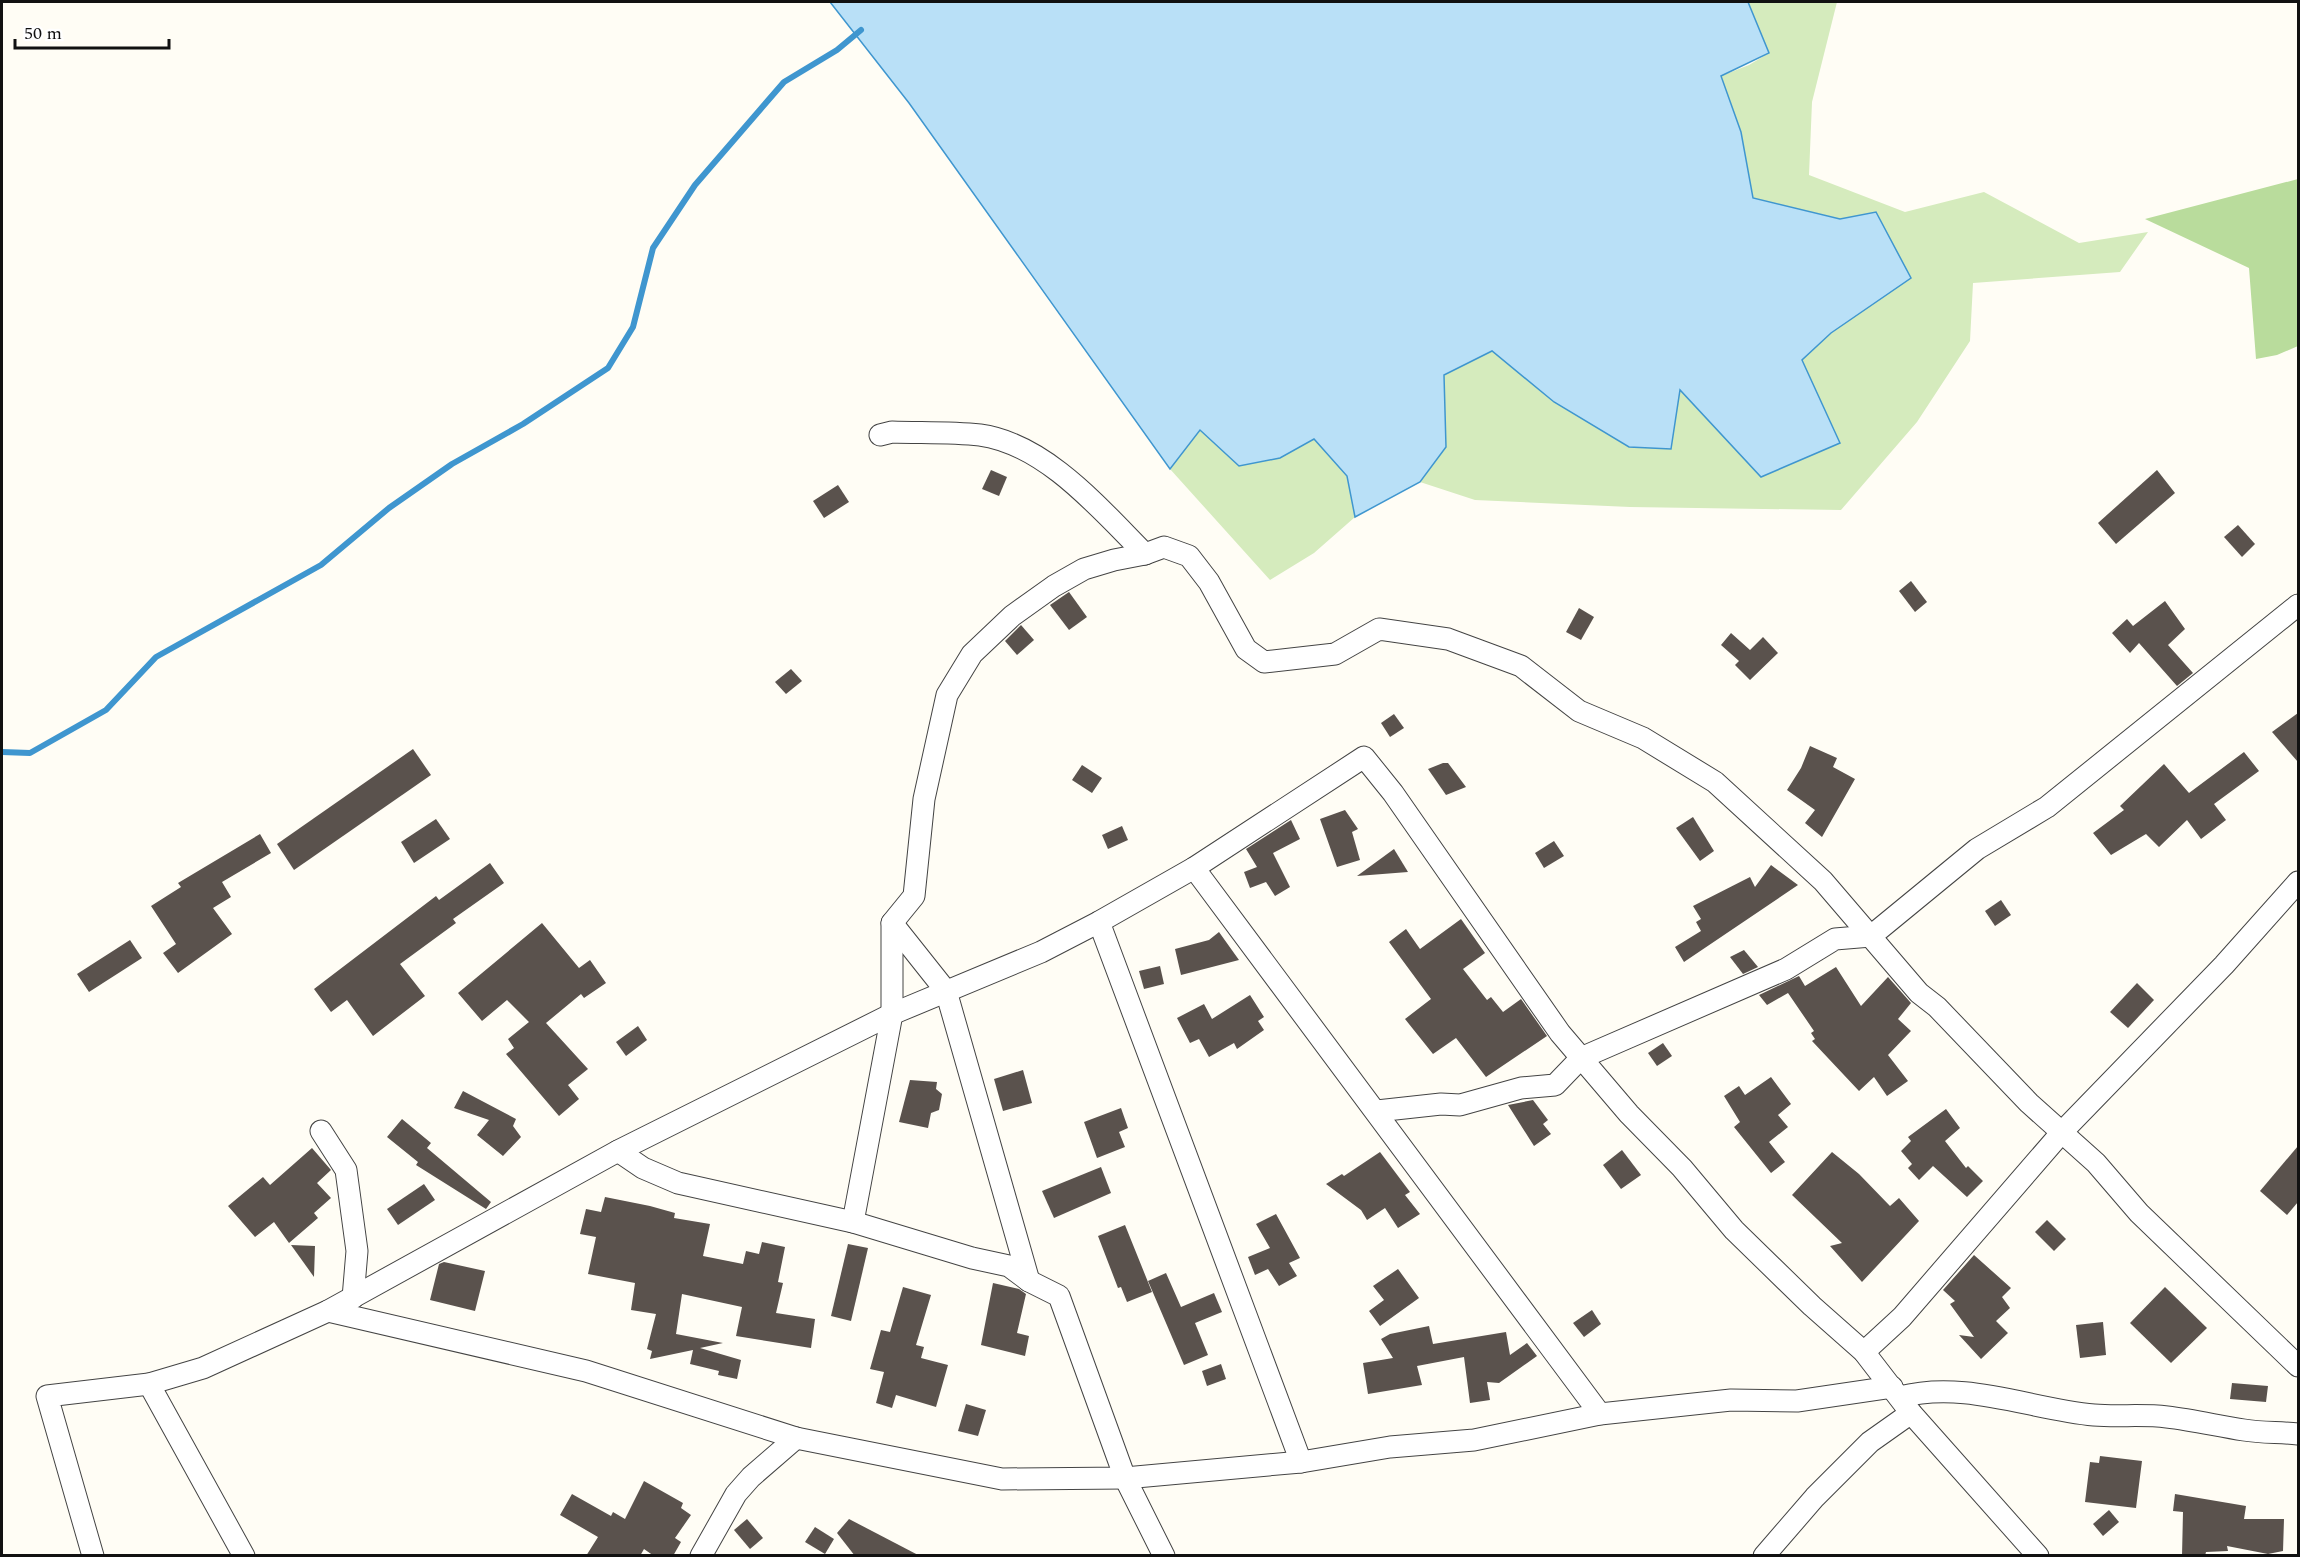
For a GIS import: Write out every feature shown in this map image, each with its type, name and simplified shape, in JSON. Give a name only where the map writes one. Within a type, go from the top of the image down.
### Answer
[{"type":"street","points":[[880,435],[892,432],[982,435],[1032,453],[1078,486],[1145,554]]},
{"type":"street","points":[[853,1222],[892,1014],[892,922],[914,896],[924,799],[947,695],[972,654],[1012,616],[1054,586],[1084,569],[1164,547],[1189,556],[1209,582],[1222,610],[1246,650],[1264,662],[1335,654],[1379,629],[1448,639],[1521,666],[1580,711],[1643,738],[1714,782],[1823,881],[1919,993],[1937,1007],[2029,1103],[2096,1163],[2139,1213],[2298,1366]]},
{"type":"street","points":[[1377,1111],[1441,1104],[1460,1105],[1521,1088],[1555,1084],[1581,1058],[1786,969],[1834,939],[1871,936],[1977,849],[2047,807],[2298,605]]},
{"type":"street","points":[[93,1556],[47,1396],[149,1384],[203,1368],[328,1311],[618,1151],[892,1014],[1041,952],[1099,922],[1194,868],[1364,757],[1380,775],[1560,1033],[1581,1058],[1750,1246],[1864,1352],[1901,1399],[2038,1556]]},
{"type":"street","points":[[1194,868],[1377,1111],[1600,1414]]},
{"type":"street","points":[[1864,1352],[1902,1317],[2062,1132],[2224,964],[2298,882]]},
{"type":"street","points":[[892,922],[946,991],[1029,1281]]},
{"type":"street","points":[[1099,922],[1300,1462]]},
{"type":"street","points":[[321,1131],[346,1170],[357,1251],[353,1298]]},
{"type":"street","points":[[618,1151],[643,1167],[678,1183],[853,1222],[972,1258],[1009,1266],[1029,1281],[1059,1296],[1125,1478],[1164,1556]]},
{"type":"street","points":[[328,1311],[586,1371],[796,1438],[1002,1479],[1125,1478],[1300,1462],[1390,1447],[1474,1440],[1600,1414],[1731,1400],[1901,1399],[1920,1391],[1957,1391],[2030,1406],[2095,1415],[2166,1416],[2246,1431],[2298,1434]]},
{"type":"street","points":[[149,1384],[244,1556]]},
{"type":"street","points":[[1764,1556],[1815,1497],[1870,1442],[1901,1399]]},
{"type":"street","points":[[700,1556],[736,1494],[751,1477],[796,1438]]},
{"type":"green space","points":[[1748,2],[1837,2],[1812,102],[1809,175],[1905,212],[1984,192],[2079,243],[2148,232],[2120,272],[1973,283],[1970,341],[1917,422],[1841,510],[1630,507],[1475,500],[1420,482],[1446,447],[1444,375],[1492,351],[1554,402],[1679,389],[1761,477],[1802,360],[1831,333],[1876,212],[1841,219],[1753,198],[1741,132],[1721,76],[1749,65],[1769,53]]},
{"type":"green space","points":[[2298,179],[2298,346],[2277,355],[2256,359],[2249,268],[2145,219]]},
{"type":"green space","points":[[1200,430],[1280,458],[1314,439],[1347,476],[1355,517],[1314,553],[1270,580],[1170,469]]},
{"type":"water","points":[[830,2],[1748,2],[1769,53],[1721,76],[1741,132],[1753,198],[1840,219],[1876,212],[1911,278],[1831,333],[1802,360],[1840,443],[1761,477],[1680,390],[1671,449],[1629,447],[1554,402],[1492,351],[1444,375],[1446,447],[1420,482],[1355,517],[1347,476],[1314,439],[1280,458],[1239,466],[1200,430],[1170,469],[909,103]]},
{"type":"building","points":[[991,470],[1007,477],[999,496],[982,489]]},
{"type":"building","points":[[2157,470],[2175,493],[2116,544],[2098,523]]},
{"type":"building","points":[[838,485],[849,502],[824,518],[813,501]]},
{"type":"building","points":[[2238,525],[2255,544],[2242,557],[2224,537]]},
{"type":"building","points":[[1911,581],[1927,602],[1915,612],[1899,591]]},
{"type":"building","points":[[1069,592],[1087,617],[1069,630],[1050,605]]},
{"type":"building","points":[[2165,601],[2185,629],[2168,645],[2193,673],[2177,686],[2139,643],[2130,653],[2112,633],[2127,619],[2133,626]]},
{"type":"building","points":[[1579,608],[1594,617],[1581,640],[1566,632]]},
{"type":"building","points":[[1021,625],[1034,640],[1017,655],[1005,641]]},
{"type":"building","points":[[1731,633],[1750,650],[1763,637],[1778,653],[1750,680],[1735,665],[1739,661],[1721,645]]},
{"type":"building","points":[[791,669],[802,681],[786,694],[775,682]]},
{"type":"building","points":[[2298,713],[2298,762],[2272,732]]},
{"type":"building","points":[[1394,714],[1404,728],[1390,737],[1381,723]]},
{"type":"building","points":[[1810,746],[1837,758],[1833,767],[1855,779],[1822,837],[1805,823],[1815,810],[1787,790],[1801,768]]},
{"type":"building","points":[[413,749],[431,775],[294,870],[277,844]]},
{"type":"building","points":[[2244,752],[2259,771],[2214,804],[2226,820],[2201,839],[2187,820],[2159,847],[2146,834],[2111,855],[2093,833],[2124,810],[2120,806],[2164,764],[2189,793]]},
{"type":"building","points":[[1448,763],[1466,787],[1446,795],[1428,769]]},
{"type":"building","points":[[1082,765],[1102,778],[1092,793],[1072,780]]},
{"type":"building","points":[[1345,810],[1358,829],[1352,832],[1360,860],[1337,867],[1320,819]]},
{"type":"building","points":[[1693,817],[1714,851],[1700,861],[1676,828]]},
{"type":"building","points":[[436,819],[450,839],[414,863],[401,842]]},
{"type":"building","points":[[1291,820],[1300,839],[1273,853],[1290,887],[1275,896],[1266,882],[1250,888],[1244,872],[1257,867],[1246,849]]},
{"type":"building","points":[[1122,826],[1128,840],[1108,849],[1102,835]]},
{"type":"building","points":[[260,834],[271,853],[222,882],[231,897],[213,908],[232,934],[178,973],[163,953],[176,944],[151,906],[181,887],[178,883]]},
{"type":"building","points":[[1554,841],[1564,856],[1544,868],[1535,853]]},
{"type":"building","points":[[1394,849],[1408,872],[1357,876]]},
{"type":"building","points":[[490,863],[504,883],[453,919],[456,923],[400,964],[425,996],[373,1036],[347,1000],[331,1012],[314,989],[436,896],[439,900]]},
{"type":"building","points":[[1771,865],[1798,885],[1684,962],[1675,947],[1701,931],[1696,922],[1701,919],[1693,906],[1750,877],[1755,887]]},
{"type":"building","points":[[2001,900],[2011,915],[1995,926],[1985,911]]},
{"type":"building","points":[[1461,919],[1485,953],[1463,969],[1487,1000],[1491,997],[1503,1012],[1521,999],[1547,1036],[1486,1077],[1456,1038],[1433,1054],[1405,1019],[1431,999],[1389,942],[1406,929],[1420,949]]},
{"type":"building","points":[[542,923],[579,968],[590,960],[606,983],[584,998],[581,994],[546,1023],[588,1069],[568,1085],[579,1099],[559,1116],[506,1054],[514,1048],[508,1039],[529,1022],[507,1000],[482,1021],[458,993]]},
{"type":"building","points":[[1219,932],[1239,960],[1181,975],[1175,949],[1209,940]]},
{"type":"building","points":[[130,940],[142,958],[89,992],[77,974]]},
{"type":"building","points":[[1744,950],[1758,967],[1743,974],[1730,957]]},
{"type":"building","points":[[1160,966],[1164,984],[1144,989],[1139,971]]},
{"type":"building","points":[[1836,967],[1861,1006],[1888,977],[1911,1003],[1898,1019],[1911,1031],[1888,1055],[1908,1081],[1887,1096],[1874,1077],[1859,1091],[1812,1041],[1815,1039],[1811,1033],[1814,1031],[1788,993],[1767,1005],[1759,995],[1799,976],[1805,986]]},
{"type":"building","points":[[2137,983],[2154,1000],[2128,1028],[2110,1012]]},
{"type":"building","points":[[1250,995],[1264,1017],[1258,1021],[1264,1030],[1237,1049],[1234,1043],[1209,1057],[1199,1039],[1190,1043],[1177,1018],[1204,1004],[1212,1019]]},
{"type":"building","points":[[638,1026],[647,1040],[626,1056],[616,1042]]},
{"type":"building","points":[[1663,1043],[1672,1056],[1657,1066],[1648,1053]]},
{"type":"building","points":[[1023,1070],[1032,1103],[1003,1111],[994,1079]]},
{"type":"building","points":[[1771,1077],[1791,1104],[1778,1115],[1788,1127],[1769,1142],[1785,1162],[1771,1173],[1734,1127],[1740,1122],[1724,1096],[1739,1086],[1745,1095]]},
{"type":"building","points":[[910,1080],[937,1082],[936,1089],[942,1094],[939,1110],[931,1113],[928,1128],[899,1122]]},
{"type":"building","points":[[463,1091],[516,1119],[513,1126],[521,1137],[503,1156],[477,1135],[489,1120],[454,1108]]},
{"type":"building","points":[[1533,1100],[1548,1120],[1543,1124],[1551,1134],[1534,1146],[1508,1105]]},
{"type":"building","points":[[1121,1108],[1128,1128],[1119,1132],[1125,1147],[1097,1158],[1084,1122]]},
{"type":"building","points":[[1946,1109],[1960,1128],[1945,1141],[1966,1168],[1968,1166],[1983,1181],[1967,1197],[1933,1166],[1919,1180],[1908,1168],[1912,1164],[1901,1151],[1911,1141],[1908,1137]]},
{"type":"building","points":[[402,1119],[431,1143],[427,1148],[491,1202],[486,1209],[416,1165],[418,1162],[387,1137]]},
{"type":"building","points":[[2298,1146],[2298,1202],[2287,1215],[2260,1191]]},
{"type":"building","points":[[312,1148],[331,1170],[317,1183],[331,1198],[314,1213],[318,1218],[289,1243],[274,1222],[255,1237],[228,1206],[263,1177],[270,1185]]},
{"type":"building","points":[[1622,1150],[1641,1175],[1621,1189],[1603,1165]]},
{"type":"building","points":[[1380,1152],[1410,1192],[1405,1195],[1420,1214],[1398,1228],[1385,1208],[1367,1220],[1361,1210],[1326,1184],[1342,1174],[1344,1176]]},
{"type":"building","points":[[1832,1152],[1859,1174],[1890,1206],[1899,1198],[1919,1221],[1862,1282],[1830,1246],[1842,1243],[1792,1195]]},
{"type":"building","points":[[1101,1167],[1111,1193],[1054,1218],[1042,1191]]},
{"type":"building","points":[[424,1184],[435,1200],[398,1225],[387,1209]]},
{"type":"building","points":[[605,1197],[675,1213],[674,1218],[710,1224],[703,1256],[743,1264],[746,1251],[759,1254],[762,1242],[785,1247],[778,1282],[783,1283],[776,1313],[815,1319],[811,1348],[736,1336],[742,1307],[682,1294],[676,1334],[723,1343],[700,1348],[741,1360],[737,1379],[718,1375],[719,1371],[690,1364],[693,1350],[650,1359],[652,1351],[647,1349],[656,1314],[631,1310],[635,1283],[588,1274],[596,1237],[580,1234],[586,1209],[601,1212]]},
{"type":"building","points":[[1276,1214],[1300,1258],[1289,1263],[1297,1276],[1279,1286],[1268,1269],[1255,1275],[1248,1257],[1270,1248],[1256,1224]]},
{"type":"building","points":[[2047,1220],[2066,1239],[2054,1251],[2035,1232]]},
{"type":"building","points":[[1125,1225],[1152,1292],[1127,1302],[1121,1287],[1118,1288],[1098,1236]]},
{"type":"building","points":[[848,1244],[868,1248],[851,1321],[831,1316]]},
{"type":"building","points":[[291,1245],[315,1246],[314,1277]]},
{"type":"building","points":[[1974,1255],[2011,1288],[2002,1297],[2010,1308],[1996,1321],[2008,1333],[1981,1359],[1959,1335],[1974,1337],[1950,1304],[1955,1301],[1943,1290]]},
{"type":"building","points":[[444,1262],[485,1271],[475,1311],[430,1300],[439,1264]]},
{"type":"building","points":[[1398,1269],[1419,1298],[1380,1326],[1369,1311],[1384,1300],[1373,1286]]},
{"type":"building","points":[[1166,1273],[1181,1307],[1214,1293],[1222,1312],[1195,1323],[1208,1355],[1184,1365],[1148,1281]]},
{"type":"building","points":[[993,1283],[1019,1289],[1026,1294],[1017,1333],[1029,1336],[1025,1356],[981,1345]]},
{"type":"building","points":[[903,1287],[931,1295],[916,1345],[924,1347],[921,1358],[948,1365],[936,1407],[896,1395],[892,1408],[876,1403],[884,1372],[870,1369],[881,1330],[890,1332]]},
{"type":"building","points":[[2165,1287],[2207,1328],[2171,1363],[2130,1323]]},
{"type":"building","points":[[1592,1310],[1601,1324],[1584,1337],[1573,1323]]},
{"type":"building","points":[[2103,1322],[2106,1355],[2080,1358],[2076,1325]]},
{"type":"building","points":[[1429,1326],[1433,1344],[1506,1332],[1510,1355],[1527,1343],[1537,1356],[1499,1383],[1487,1382],[1490,1400],[1470,1403],[1464,1357],[1417,1366],[1422,1385],[1368,1394],[1363,1363],[1393,1358],[1381,1339],[1390,1334]]},
{"type":"building","points":[[1221,1364],[1226,1379],[1207,1386],[1202,1371]]},
{"type":"building","points":[[2232,1383],[2268,1386],[2266,1402],[2230,1399]]},
{"type":"building","points":[[966,1404],[986,1410],[978,1436],[958,1431]]},
{"type":"building","points":[[2100,1456],[2142,1461],[2136,1508],[2085,1502],[2090,1462],[2099,1463]]},
{"type":"building","points":[[644,1481],[683,1503],[681,1508],[691,1515],[675,1538],[681,1542],[673,1556],[654,1556],[644,1549],[640,1556],[586,1556],[598,1537],[560,1515],[572,1494],[611,1516],[613,1512],[625,1519]]},
{"type":"building","points":[[2175,1494],[2246,1506],[2244,1519],[2284,1519],[2283,1551],[2268,1554],[2227,1546],[2228,1551],[2206,1552],[2205,1556],[2182,1556],[2183,1512],[2173,1511]]},
{"type":"building","points":[[2109,1510],[2119,1522],[2103,1536],[2093,1524]]},
{"type":"building","points":[[747,1519],[763,1538],[750,1549],[734,1530]]},
{"type":"building","points":[[849,1519],[920,1556],[855,1556],[837,1533]]},
{"type":"building","points":[[815,1527],[834,1539],[825,1554],[805,1542]]},
{"type":"waterway","points":[[2,752],[30,753],[106,710],[156,657],[321,565],[389,508],[452,464],[523,424],[608,368],[633,327],[653,248],[695,185],[784,82],[837,50],[861,30]]}]
